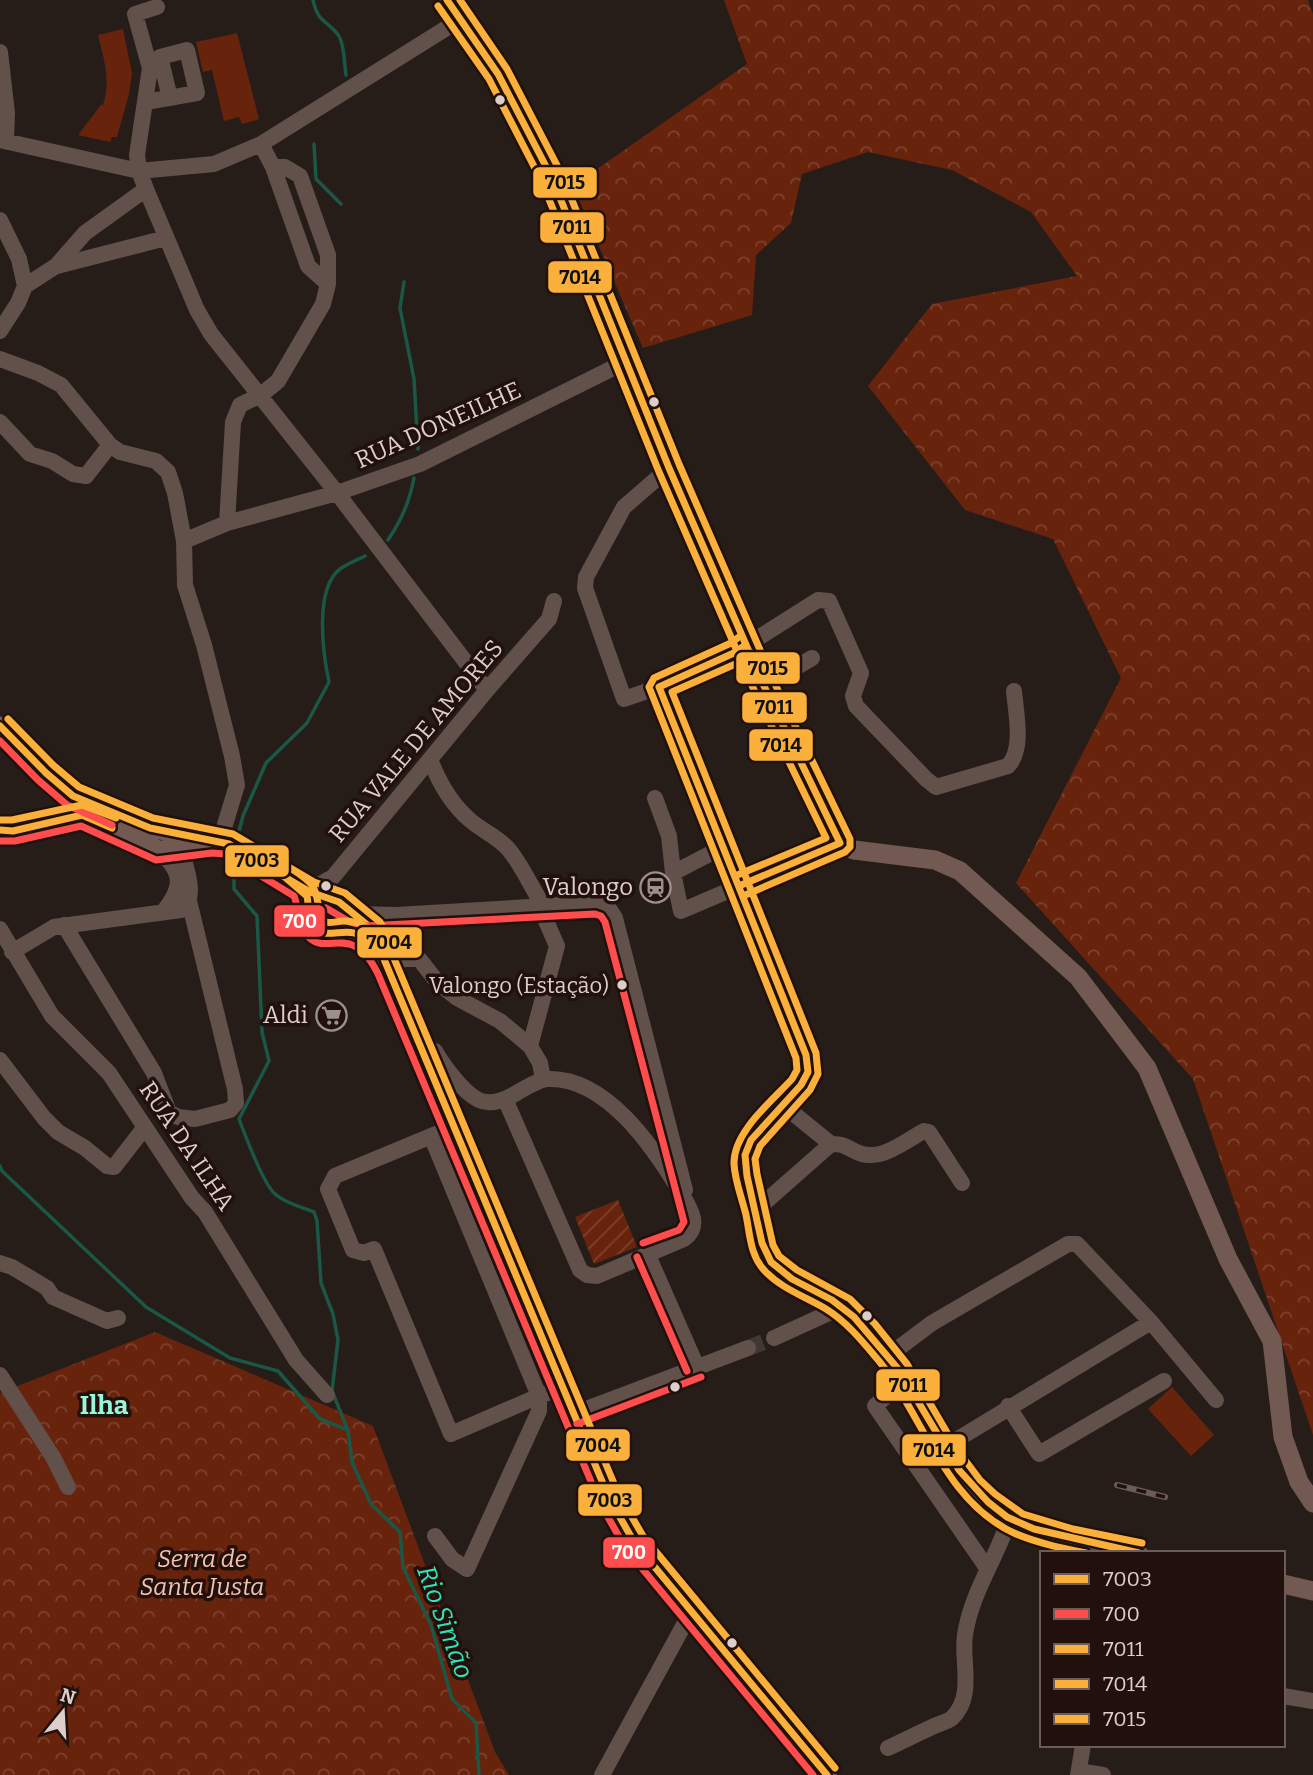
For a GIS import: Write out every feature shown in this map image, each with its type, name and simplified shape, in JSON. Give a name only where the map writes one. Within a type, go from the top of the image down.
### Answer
[{"type":"main road","points":[[447,0],[498,74],[546,166],[668,468],[745,645],[840,842],[853,850],[935,860],[960,871],[1078,976],[1147,1068],[1228,1259],[1272,1341],[1283,1437],[1299,1482],[1313,1503]]},
{"type":"main road","points":[[0,726],[46,773],[87,807],[150,828],[173,839],[181,849]]},
{"type":"main road","points":[[87,807],[92,818],[158,850],[181,849],[219,841]]},
{"type":"main road","points":[[0,830],[13,831],[87,807]]},
{"type":"main road","points":[[150,828],[219,841],[237,848],[297,885],[306,895],[333,905],[365,938],[384,937],[421,1047],[453,1126],[573,1414],[622,1523],[634,1542],[735,1662],[738,1670],[827,1775]]},
{"type":"main road","points":[[1285,1583],[1313,1588]]},
{"type":"main road","points":[[735,1662],[744,1667],[839,1775]]},
{"type":"street","points":[[157,7],[135,14],[170,98]]},
{"type":"street","points":[[0,52],[7,113],[3,140],[139,171],[214,164],[261,144],[461,19]]},
{"type":"street","points":[[146,102],[197,93],[187,50],[155,63]]},
{"type":"street","points":[[155,63],[137,155],[139,171],[197,310],[211,334],[337,493],[487,690]]},
{"type":"street","points":[[227,523],[233,422],[240,405],[261,395],[278,380],[323,304],[328,284],[308,266],[273,167],[261,144]]},
{"type":"street","points":[[24,286],[56,266],[85,233],[146,189]]},
{"type":"street","points":[[0,220],[19,259],[24,286],[18,303],[0,331]]},
{"type":"street","points":[[56,266],[166,238]]},
{"type":"street","points":[[0,359],[61,385],[110,445],[120,452],[156,461],[168,472],[184,541],[185,585],[204,645],[237,785],[219,841]]},
{"type":"street","name":"RUA DONEILHE","points":[[184,541],[227,523],[337,493],[420,464],[625,362]]},
{"type":"street","points":[[0,422],[30,454],[52,461],[74,474],[86,475],[110,445]]},
{"type":"street","points":[[668,468],[624,507],[586,577],[585,588],[624,699],[659,687],[736,652],[818,600],[829,601],[861,673],[853,696],[856,706],[936,787],[1007,766],[1015,759],[1017,738],[1014,691]]},
{"type":"street","name":"RUA VALE DE AMORES","points":[[297,885],[315,887],[333,905],[429,759],[549,619],[554,601]]},
{"type":"street","points":[[764,686],[812,658]]},
{"type":"street","points":[[659,687],[806,1055],[808,1072],[801,1085],[745,1150],[745,1166],[765,1252],[774,1266],[794,1280],[825,1294],[842,1307],[888,1356],[905,1379],[961,1476],[984,1500],[1010,1519],[1030,1527],[1116,1550]]},
{"type":"street","points":[[429,759],[449,797],[472,822],[493,834],[509,850],[538,897],[557,946],[530,1046]]},
{"type":"street","points":[[654,798],[669,836],[681,911],[840,842]]},
{"type":"street","points":[[673,873],[723,847]]},
{"type":"street","points":[[64,925],[154,1073],[169,1111],[178,1118],[195,1119],[230,1110],[236,1103],[235,1089],[189,901],[190,888],[181,849]]},
{"type":"street","points":[[158,850],[172,863],[179,884],[174,898],[163,912]]},
{"type":"street","points":[[12,952],[54,927],[181,909],[189,901]]},
{"type":"street","points":[[384,937],[540,905],[596,903],[608,907],[615,918],[695,1223],[691,1234],[597,1276],[587,1275],[580,1270],[505,1099]]},
{"type":"street","points":[[333,905],[412,958],[421,960],[439,983],[457,998],[500,1021],[530,1046],[540,1063],[543,1079]]},
{"type":"street","name":"RUA DA ILHA","points":[[1,933],[52,1016],[109,1073],[192,1198],[205,1212],[296,1360],[327,1395]]},
{"type":"street","points":[[421,1047],[435,1051],[447,1071],[485,1103],[505,1099],[543,1079],[578,1086],[605,1100],[625,1115],[646,1140],[689,1206]]},
{"type":"street","points":[[0,1060],[44,1118],[58,1132],[85,1147],[107,1166],[114,1167],[145,1127]]},
{"type":"street","points":[[787,1101],[794,1114],[831,1144],[842,1144],[863,1154],[875,1155],[924,1131],[929,1132],[962,1183]]},
{"type":"street","points":[[646,1140],[656,1140],[663,1135],[667,1120]]},
{"type":"street","points":[[453,1126],[335,1175],[328,1189],[353,1250],[364,1252],[374,1249],[454,1441],[539,1396],[562,1388]]},
{"type":"street","points":[[431,1136],[539,1396],[539,1411],[467,1569],[452,1559],[435,1536]]},
{"type":"street","points":[[755,1210],[831,1144]]},
{"type":"street","points":[[439,1156],[462,1147]]},
{"type":"street","points":[[888,1356],[932,1323],[1068,1244],[1077,1244],[1151,1322],[1216,1400]]},
{"type":"street","points":[[648,1253],[696,1367]]},
{"type":"street","points":[[0,1263],[12,1267],[47,1288],[53,1297],[107,1321],[118,1318]]},
{"type":"street","points":[[774,1338],[842,1307]]},
{"type":"street","points":[[943,1448],[1008,1406],[1151,1322]]},
{"type":"street","points":[[573,1414],[748,1348]]},
{"type":"street","points":[[0,1375],[53,1457],[68,1487]]},
{"type":"street","points":[[905,1379],[875,1406],[987,1568]]},
{"type":"street","points":[[1008,1406],[1039,1454],[1164,1381]]},
{"type":"street","points":[[888,1748],[951,1719],[964,1699],[967,1666],[964,1639],[968,1616],[1010,1519]]},
{"type":"street","points":[[602,1775],[692,1610]]},
{"type":"street","points":[[1285,1696],[1313,1700]]},
{"type":"street","points":[[1083,1747],[1078,1773],[1103,1775]]},
{"type":"green space","points":[[724,0],[1308,0],[1313,14],[1313,1435],[1193,1079],[1016,883],[1121,678],[1053,539],[965,510],[868,386],[932,304],[1077,276],[1031,212],[952,170],[868,152],[802,174],[791,223],[756,255],[752,315],[643,348],[573,186],[747,64]]},
{"type":"green space","points":[[123,29],[132,73],[117,137],[112,137],[110,142],[78,135],[103,105],[105,96],[106,70],[98,35]]},
{"type":"green space","points":[[237,33],[259,119],[242,124],[239,117],[224,121],[212,70],[203,72],[196,42]]},
{"type":"green space","points":[[618,1200],[637,1247],[594,1264],[575,1217]]},
{"type":"green space","name":"Serra de Santa Justa","points":[[155,1332],[373,1426],[495,1752],[509,1775],[0,1775],[0,1393]]},
{"type":"green space","points":[[1172,1387],[1214,1435],[1191,1456],[1148,1409]]},
{"type":"waterway","points":[[313,0],[321,18],[341,40],[346,75]]},
{"type":"waterway","points":[[314,144],[316,179],[341,204]]},
{"type":"waterway","points":[[404,282],[400,308],[414,379],[418,449]]},
{"type":"waterway","points":[[388,540],[404,510],[414,478]]},
{"type":"waterway","points":[[238,835],[243,816],[266,763],[307,723],[329,682],[322,622],[326,591],[340,569],[365,556]]},
{"type":"waterway","points":[[234,856],[234,889],[257,916],[262,1032],[269,1061],[239,1119],[260,1169],[274,1193],[288,1202],[314,1212],[317,1221],[321,1283],[333,1314],[338,1340],[332,1391],[347,1428]]},
{"type":"waterway","name":"Rio Simão","points":[[0,1166],[2,1171],[146,1307],[230,1358],[278,1371],[320,1419],[348,1430],[352,1462],[371,1504],[400,1532],[403,1567],[431,1625],[452,1699],[476,1723],[479,1775]]},
{"type":"tunnel","points":[[748,1348],[774,1338]]},
{"type":"railway","points":[[1117,1485],[1165,1497]]},
{"type":"transit line","name":"7011","points":[[447,0],[498,74],[552,178],[669,468],[764,686],[840,843],[739,886]]},
{"type":"transit line","name":"7015","points":[[460,0],[507,69],[561,173],[679,464],[774,682],[850,839],[850,847],[845,852],[743,896]]},
{"type":"transit line","name":"7014","points":[[438,6],[489,79],[542,182],[659,472],[754,690],[826,838],[735,876]]},
{"type":"transit line","name":"7014","points":[[739,637],[654,678],[649,687],[796,1058],[797,1070],[792,1079],[755,1118],[735,1152],[736,1177],[753,1251],[759,1264],[770,1276],[834,1314],[867,1347],[895,1383],[952,1479],[990,1519],[1014,1533],[1078,1551]]},
{"type":"transit line","name":"7011","points":[[745,645],[736,652],[659,687],[806,1055],[808,1072],[801,1085],[751,1140],[745,1155],[762,1243],[771,1262],[792,1279],[832,1300],[854,1317],[899,1370],[959,1470],[988,1502],[1007,1517],[1034,1529],[1130,1551]]},
{"type":"transit line","name":"7015","points":[[751,653],[740,662],[672,692],[816,1053],[818,1074],[810,1090],[760,1146],[755,1159],[773,1245],[779,1256],[797,1270],[850,1299],[875,1324],[907,1364],[956,1448],[980,1480],[995,1494],[1023,1514],[1073,1529],[1142,1543]]},
{"type":"transit line","name":"7004","points":[[8,719],[79,787],[153,818],[233,834],[314,882],[345,893],[380,922],[618,1493],[643,1536],[835,1768]]},
{"type":"transit line","name":"7003","points":[[0,726],[73,796],[150,828],[229,844],[310,892],[339,902],[371,928],[609,1498],[634,1542],[827,1775]]},
{"type":"transit line","name":"700","points":[[0,741],[67,805],[112,825]]},
{"type":"transit line","name":"7004","points":[[1,820],[82,805],[116,818]]},
{"type":"transit line","name":"7003","points":[[0,830],[13,831],[82,815],[112,828]]},
{"type":"transit line","name":"700","points":[[0,841],[15,841],[81,826],[156,860],[212,853],[225,854],[294,896],[302,929],[313,941],[348,944],[368,957],[378,974],[600,1503],[626,1549],[813,1775]]},
{"type":"transit line","name":"7004","points":[[292,869],[313,886],[322,921],[358,923],[375,933],[388,947]]},
{"type":"transit line","name":"7003","points":[[286,878],[307,896],[310,921],[315,929],[325,933],[358,934],[380,954]]},
{"type":"transit line","name":"700","points":[[326,908],[350,922],[366,926],[595,914],[601,916],[605,922],[684,1222],[679,1230],[643,1243]]},
{"type":"transit line","name":"700","points":[[637,1257],[687,1371]]},
{"type":"transit line","name":"700","points":[[577,1424],[701,1377]]},
{"type":"place","name":"Valongo","points":[[656,887]]},
{"type":"place","name":"Valongo (Estação)","points":[[622,985]]},
{"type":"place","name":"Aldi","points":[[331,1015]]},
{"type":"district","name":"Ilha","points":[[104,1405]]}]
